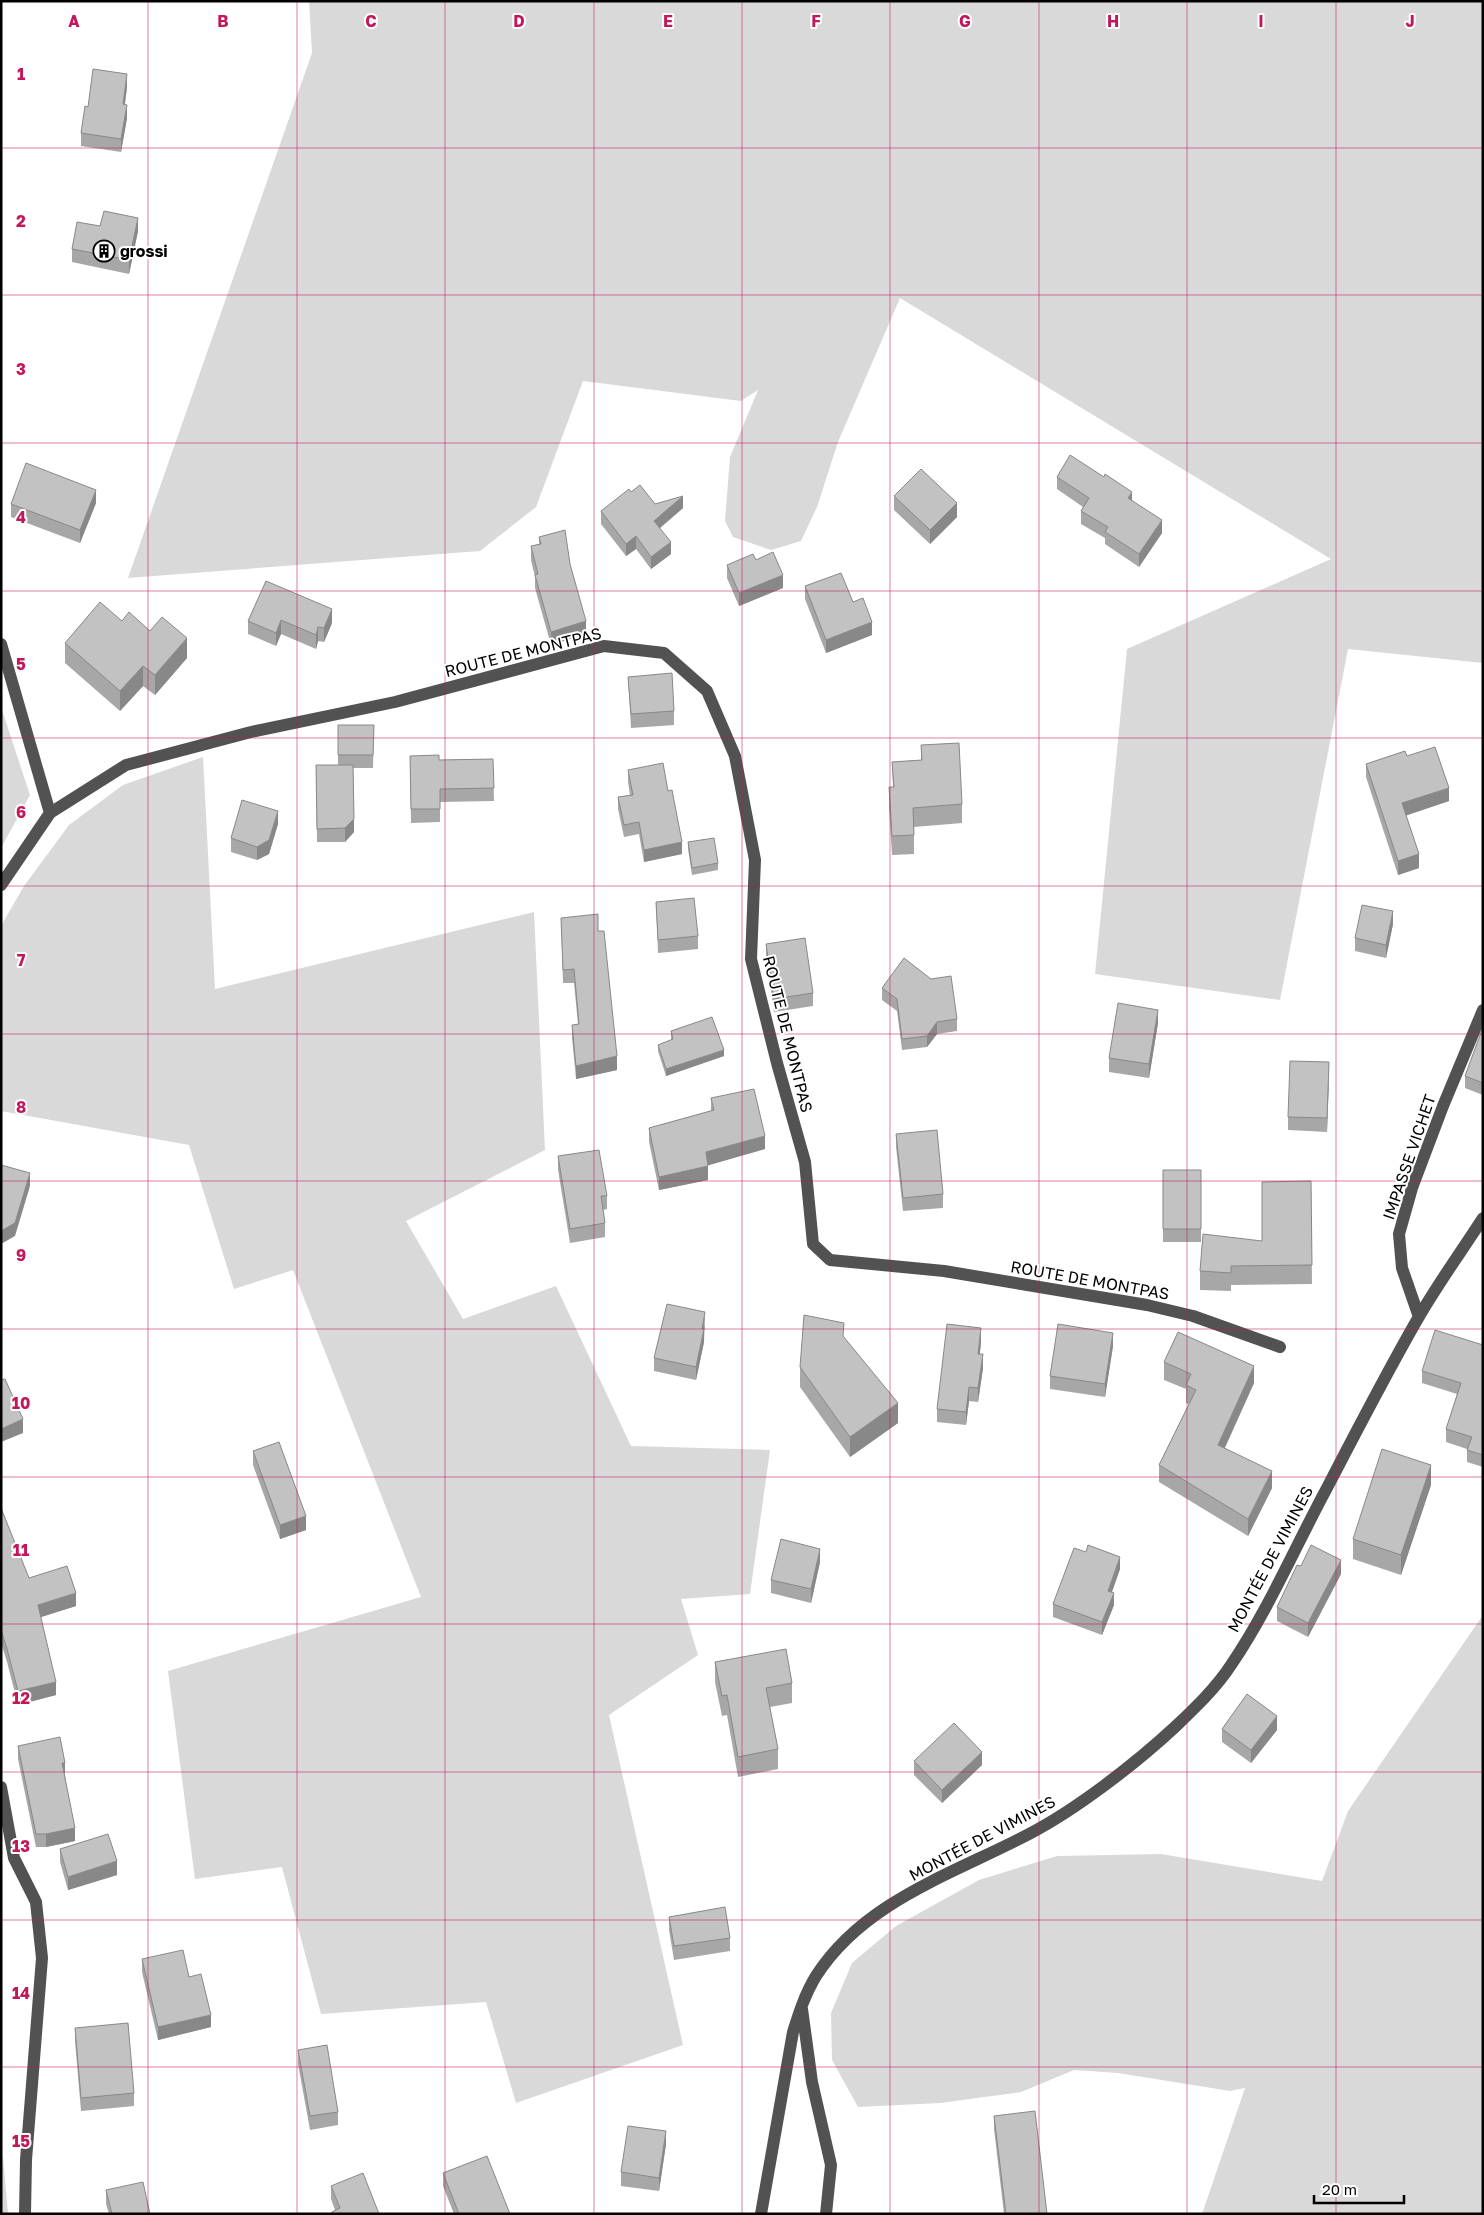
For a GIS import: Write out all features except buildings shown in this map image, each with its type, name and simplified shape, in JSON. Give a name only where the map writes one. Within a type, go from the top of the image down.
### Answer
[{"type":"street","points":[[1,644],[50,813]]},
{"type":"street","name":"ROUTE DE MONTPAS","points":[[1,885],[50,813],[126,765],[241,734],[395,702],[604,646],[664,653],[707,691],[735,756],[755,860],[751,959],[777,1063],[805,1162],[813,1244],[830,1260],[944,1271],[1147,1305],[1194,1316],[1280,1347]]},
{"type":"street","name":"IMPASSE VICHET","points":[[1418,1317],[1402,1268],[1399,1234],[1412,1188],[1442,1106],[1483,1010]]},
{"type":"street","name":"MONTÉE DE VIMINES","points":[[761,2214],[793,2032],[802,2004],[815,1978],[827,1960],[850,1934],[884,1907],[1030,1834],[1063,1814],[1135,1761],[1174,1728],[1205,1696],[1230,1666],[1260,1616],[1418,1317],[1483,1218]]},
{"type":"street","points":[[1,1787],[14,1858],[36,1902],[42,1958],[26,2160],[25,2214]]},
{"type":"street","points":[[1,1862],[14,1858]]},
{"type":"street","points":[[802,2004],[812,2082],[831,2165],[826,2214]]},
{"type":"shaded area","points":[[309,1],[1483,1],[1483,663],[1348,649],[1280,1000],[1095,974],[1127,649],[1331,559],[900,298],[838,442],[817,507],[801,541],[771,550],[733,537],[725,521],[730,457],[758,390],[741,401],[583,381],[536,507],[480,551],[128,578],[312,53]]},
{"type":"shaded area","points":[[1,707],[30,795],[1,848]]},
{"type":"shaded area","points":[[203,757],[215,989],[534,912],[545,1150],[406,1221],[463,1319],[556,1286],[631,1446],[770,1450],[750,1594],[681,1599],[698,1655],[609,1715],[683,2045],[516,2103],[486,2002],[321,2014],[282,1867],[195,1879],[168,1671],[421,1597],[293,1270],[234,1289],[189,1145],[1,1111],[1,926],[24,886],[69,825],[123,785]]},
{"type":"shaded area","points":[[1483,1615],[1483,2214],[1202,2214],[1245,2088],[1230,2091],[1118,2073],[1074,2070],[1021,2092],[940,2103],[858,2107],[832,2060],[831,2013],[852,1963],[896,1926],[979,1880],[1057,1856],[1161,1854],[1322,1881],[1348,1811]]},
{"type":"shaded area","points":[[3,2157],[8,2214],[1,2214],[1,2159]]},
{"type":"place","name":"grossi","points":[[104,251]]}]
